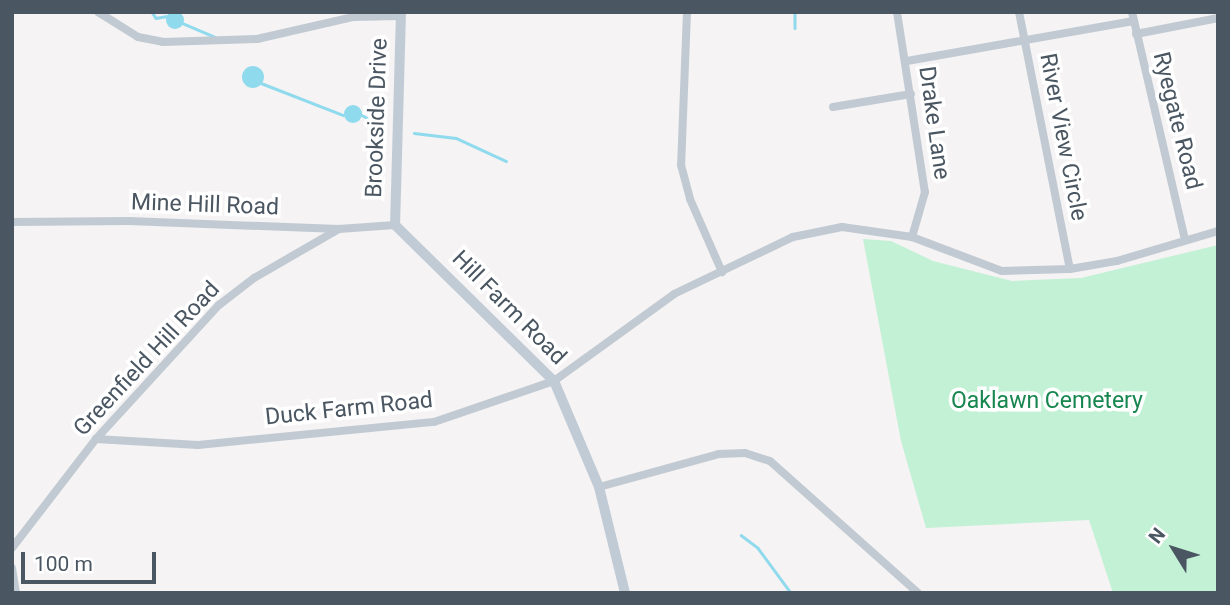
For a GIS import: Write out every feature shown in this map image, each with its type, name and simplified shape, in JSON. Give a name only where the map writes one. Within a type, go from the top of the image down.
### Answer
[{"type":"main road","name":"Brookside Drive","points":[[395,225],[401,14]]},
{"type":"main road","name":"Hill Farm Road","points":[[395,225],[554,381],[599,487],[625,593]]},
{"type":"street","points":[[98,12],[138,37],[172,42],[257,39],[353,18],[401,14]]},
{"type":"street","points":[[687,12],[681,164],[690,199],[722,272]]},
{"type":"street","name":"Drake Lane","points":[[897,12],[907,61],[925,192],[912,237]]},
{"type":"street","name":"River View Circle","points":[[1020,12],[1070,268]]},
{"type":"street","points":[[907,61],[1024,43],[1133,16]]},
{"type":"street","name":"Ryegate Road","points":[[1133,16],[1185,239]]},
{"type":"street","points":[[1136,34],[1218,18]]},
{"type":"street","points":[[833,107],[911,94]]},
{"type":"street","name":"Mine Hill Road","points":[[12,222],[129,221],[339,229],[395,225]]},
{"type":"street","name":"Duck Farm Road","points":[[96,439],[198,445],[434,422],[554,381],[674,294],[793,237],[842,227],[912,237],[1002,271],[1070,268],[1117,261],[1218,231]]},
{"type":"street","name":"Greenfield Hill Road","points":[[12,548],[96,439],[219,305],[254,278],[339,229]]},
{"type":"street","points":[[599,487],[719,454],[745,453],[770,461],[918,593]]},
{"type":"street","points":[[12,568],[16,593]]},
{"type":"green space","name":"Oaklawn Cemetery","points":[[863,239],[891,241],[933,261],[1012,281],[1081,278],[1218,245],[1218,593],[1113,593],[1089,520],[926,528],[901,441]]},
{"type":"water","points":[[171,11],[179,11],[184,20],[182,27],[171,29],[166,24],[166,16]]},
{"type":"water","points":[[253,66],[261,69],[264,77],[261,85],[253,88],[245,85],[242,77],[245,69]]},
{"type":"water","points":[[349,105],[357,105],[362,114],[360,121],[349,123],[344,118],[344,110]]},
{"type":"waterway","points":[[152,12],[156,18],[167,16]]},
{"type":"waterway","points":[[795,12],[795,28]]},
{"type":"waterway","points":[[182,23],[215,37]]},
{"type":"waterway","points":[[261,83],[343,115]]},
{"type":"waterway","points":[[360,114],[382,126]]},
{"type":"waterway","points":[[414,133],[456,138],[506,161]]},
{"type":"waterway","points":[[741,535],[758,548],[791,593]]}]
